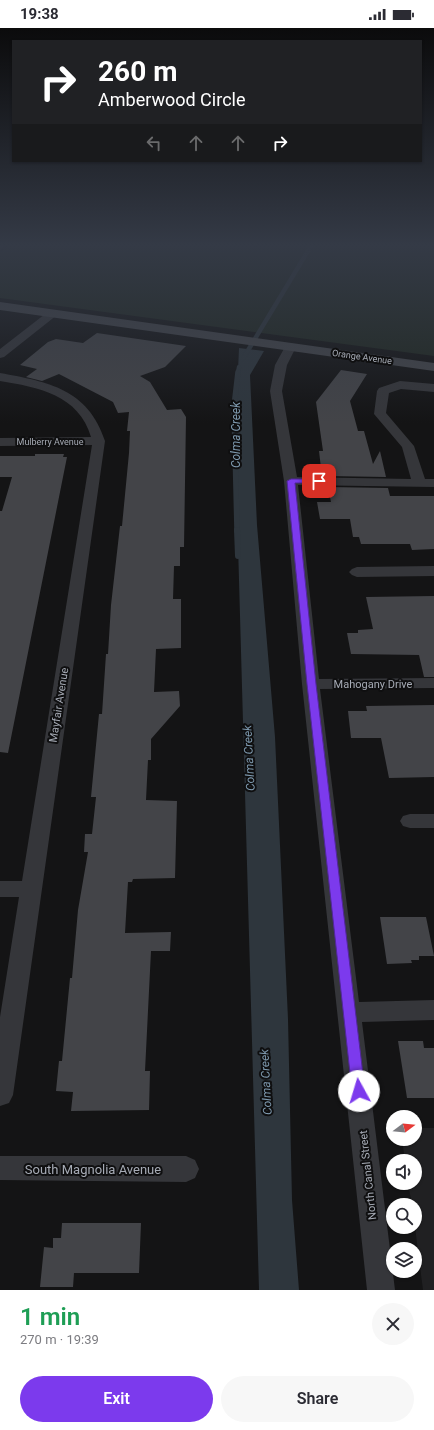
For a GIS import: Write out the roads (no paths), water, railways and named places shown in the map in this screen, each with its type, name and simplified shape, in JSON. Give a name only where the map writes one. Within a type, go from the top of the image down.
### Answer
[{"type":"street","name":"Orange Avenue","points":[[0,306],[434,367]]},
{"type":"street","points":[[0,356],[53,313]]},
{"type":"street","name":"North Canal Street","points":[[280,346],[281,365],[276,391],[291,481],[311,684],[381,1290]]},
{"type":"street","name":"Mayfair Avenue","points":[[0,377],[28,381],[64,396],[80,407],[91,420],[99,442],[0,1095]]},
{"type":"street","points":[[420,482],[408,446],[380,414],[383,391],[400,385],[434,388]]},
{"type":"street","name":"Mulberry Avenue","points":[[0,442],[99,442]]},
{"type":"street","points":[[291,481],[434,483]]},
{"type":"street","points":[[357,572],[434,571]]},
{"type":"street","name":"Mahogany Drive","points":[[311,684],[434,683]]},
{"type":"street","points":[[410,821],[434,821]]},
{"type":"street","points":[[0,889],[32,889]]},
{"type":"street","points":[[350,1012],[434,1010]]},
{"type":"street","name":"South Magnolia Avenue","points":[[0,1168],[186,1169]]},
{"type":"water","points":[[239,348],[264,351],[250,375],[257,525],[275,737],[288,1019],[292,1200],[299,1290],[259,1290],[235,438]]},
{"type":"waterway","name":"Colma Creek","points":[[244,357],[275,305]]},
{"type":"waterway","name":"Colma Creek","points":[[238,373],[239,367]]},
{"type":"waterway","name":"Colma Creek","points":[[237,531],[234,406],[238,372]]},
{"type":"waterway","name":"Colma Creek","points":[[237,530],[238,556]]}]
